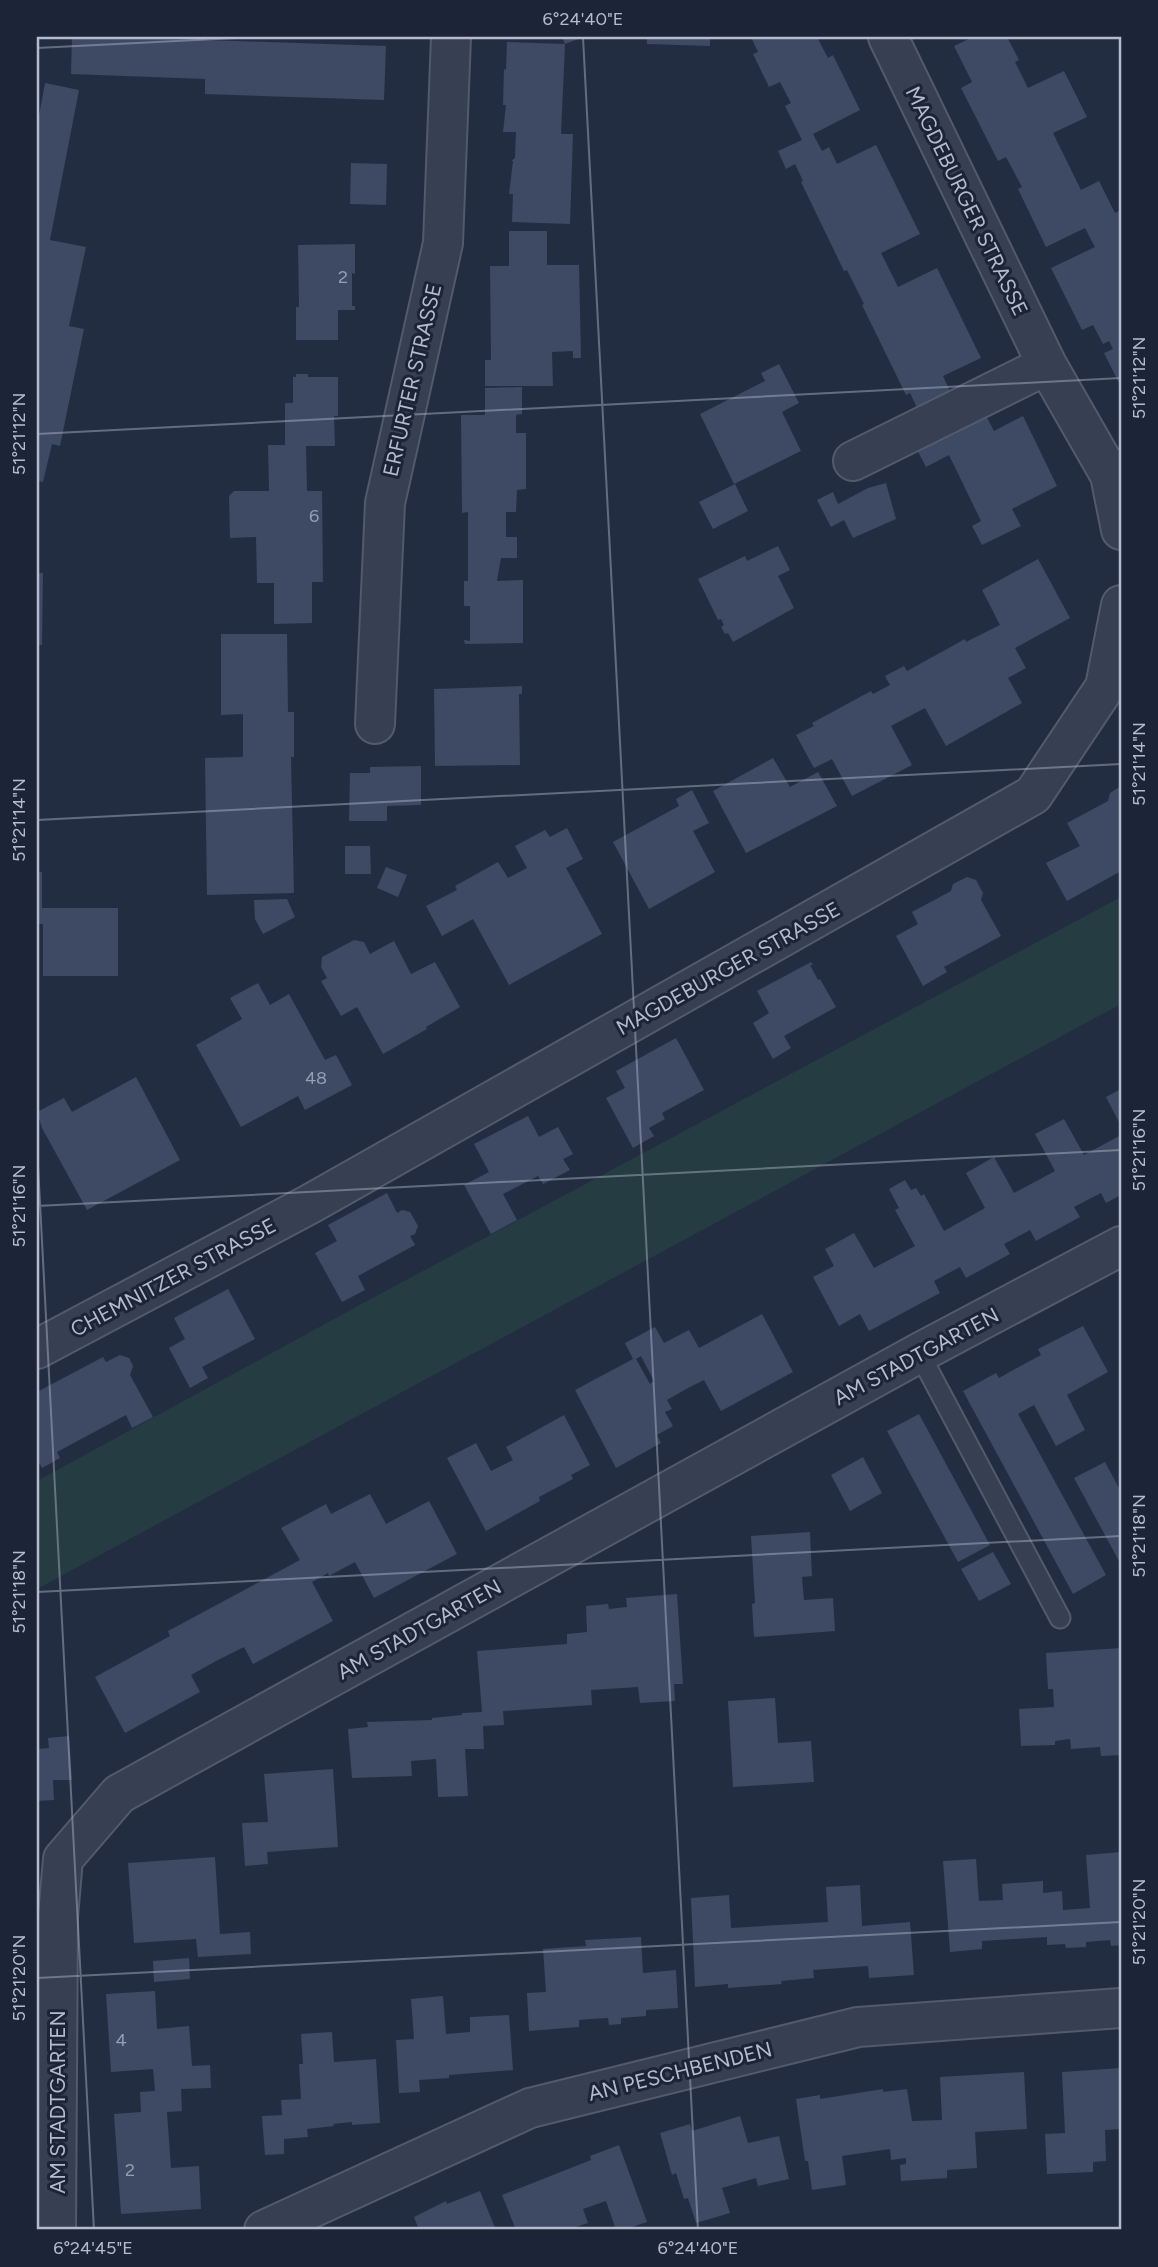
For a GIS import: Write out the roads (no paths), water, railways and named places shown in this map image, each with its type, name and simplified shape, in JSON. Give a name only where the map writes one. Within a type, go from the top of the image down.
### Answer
[{"type":"street","name":"ERFURTER STRASSE","points":[[375,724],[385,503],[443,243],[451,37]]},
{"type":"street","name":"MAGDEBURGER STRASSE","points":[[888,37],[1047,365],[1116,472],[1121,530]]},
{"type":"street","points":[[853,461],[1047,365]]},
{"type":"street","name":"MAGDEBURGER STRASSE","points":[[310,1204],[1033,795],[1113,692],[1121,605]]},
{"type":"street","name":"CHEMNITZER STRASSE","points":[[37,1349],[310,1204]]},
{"type":"street","name":"AM STADTGARTEN","points":[[56,2230],[58,1916],[63,1858],[118,1794],[919,1353],[1121,1246]]},
{"type":"street","name":"AN PESCHBENDEN","points":[[264,2230],[530,2108],[858,2027],[1121,2008]]},
{"type":"lane","points":[[919,1353],[1060,1618]]}]
